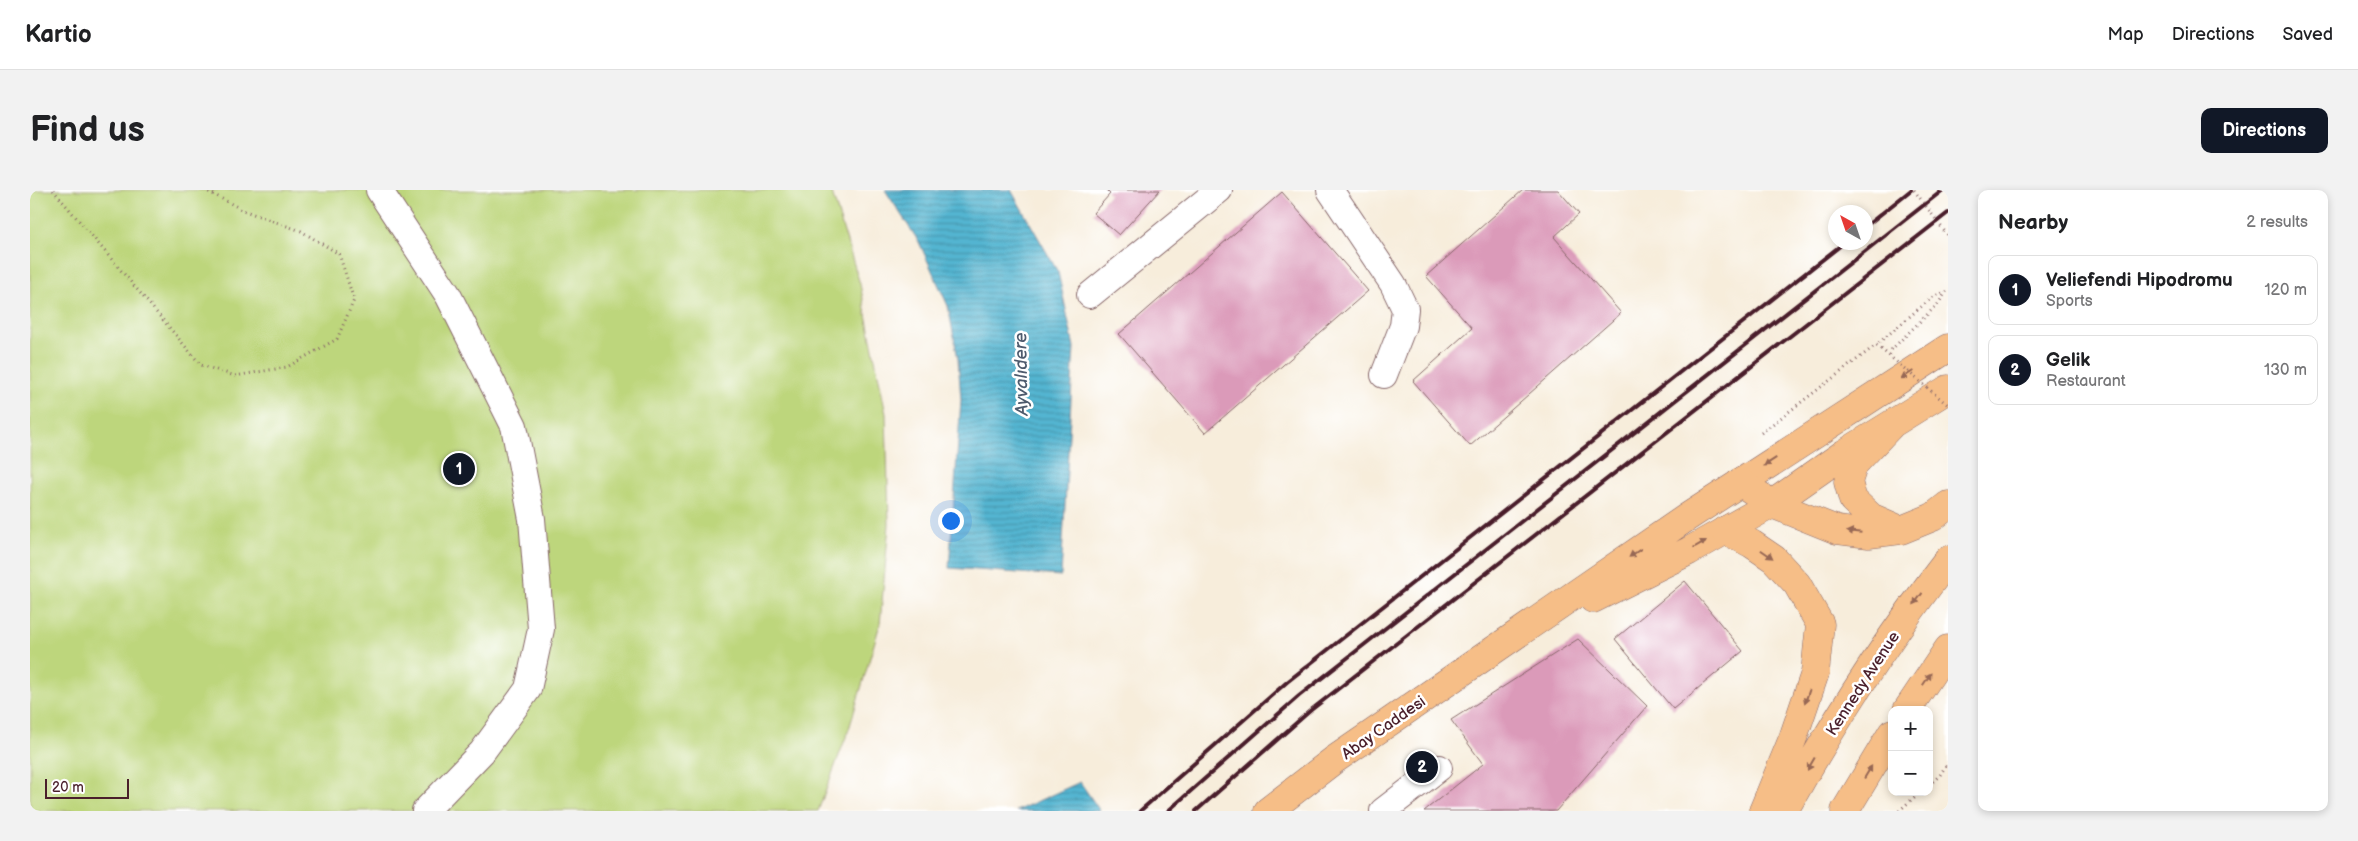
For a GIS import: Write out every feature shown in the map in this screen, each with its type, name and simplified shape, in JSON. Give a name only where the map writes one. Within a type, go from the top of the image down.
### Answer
[{"type":"main road","points":[[1501,646],[1740,482],[1948,348]]},
{"type":"main road","points":[[1501,646],[1689,551],[1772,504],[1844,453],[1948,389]]},
{"type":"main road","points":[[1890,426],[1854,464],[1848,482],[1853,500],[1871,517],[1901,530]]},
{"type":"main road","points":[[1740,482],[1772,504],[1837,530],[1869,534],[1901,530],[1933,517],[1948,505]]},
{"type":"main road","points":[[1705,506],[1725,530],[1752,544],[1774,559],[1797,584],[1820,624],[1815,673],[1763,811]]},
{"type":"main road","name":"Kennedy Avenue","points":[[1784,811],[1838,718],[1873,663],[1948,560]]},
{"type":"main road","name":"Abay Caddesi","points":[[1268,811],[1334,760],[1501,646]]},
{"type":"main road","points":[[1910,706],[1948,649]]},
{"type":"main road","points":[[1845,811],[1888,740]]},
{"type":"street","points":[[380,190],[448,295],[514,426],[532,519],[541,629],[528,689],[482,752],[425,811]]},
{"type":"street","points":[[1090,295],[1219,190]]},
{"type":"street","points":[[1330,190],[1393,284],[1405,309],[1403,326],[1384,375]]},
{"type":"street","points":[[1383,811],[1439,768]]},
{"type":"path","points":[[53,190],[201,365],[235,376],[286,367],[337,339],[354,300],[339,254],[301,232],[244,211],[205,190]]},
{"type":"path","points":[[1914,190],[1948,236]]},
{"type":"path","points":[[1756,437],[1876,345],[1934,296],[1947,290]]},
{"type":"path","points":[[1886,354],[1938,304],[1947,290]]},
{"type":"path","points":[[1876,345],[1948,405]]},
{"type":"path","points":[[1933,781],[1940,775],[1948,762]]},
{"type":"path","points":[[1899,811],[1916,796]]},
{"type":"green space","points":[[30,190],[831,190],[860,284],[886,414],[889,524],[880,624],[849,729],[818,811],[30,811]]},
{"type":"water","name":"Ayvalıdere","points":[[885,190],[1011,190],[1058,272],[1074,347],[1061,576],[949,568],[961,400],[958,359],[948,306],[919,242]]},
{"type":"water","points":[[1080,782],[1100,811],[1016,811]]},
{"type":"building","points":[[1106,190],[1160,190],[1119,235],[1093,213],[1110,194]]},
{"type":"building","points":[[1523,190],[1558,190],[1579,214],[1554,237],[1621,313],[1470,446],[1413,381],[1472,328],[1426,276]]},
{"type":"building","points":[[1282,192],[1368,291],[1205,433],[1119,334]]},
{"type":"building","points":[[1685,581],[1743,651],[1673,709],[1615,639]]},
{"type":"building","points":[[1578,639],[1647,706],[1556,811],[1424,811],[1483,764],[1451,720]]},
{"type":"railway","points":[[1873,220],[1911,190]]},
{"type":"railway","points":[[1168,811],[1299,696],[1943,190]]},
{"type":"railway","points":[[1196,811],[1311,710],[1948,213]]},
{"type":"railway","points":[[1140,811],[1287,682],[1835,250]]},
{"type":"place","name":"Veliefendi Hipodromu","points":[[459,469]]},
{"type":"place","name":"Gelik","points":[[1422,767]]}]
